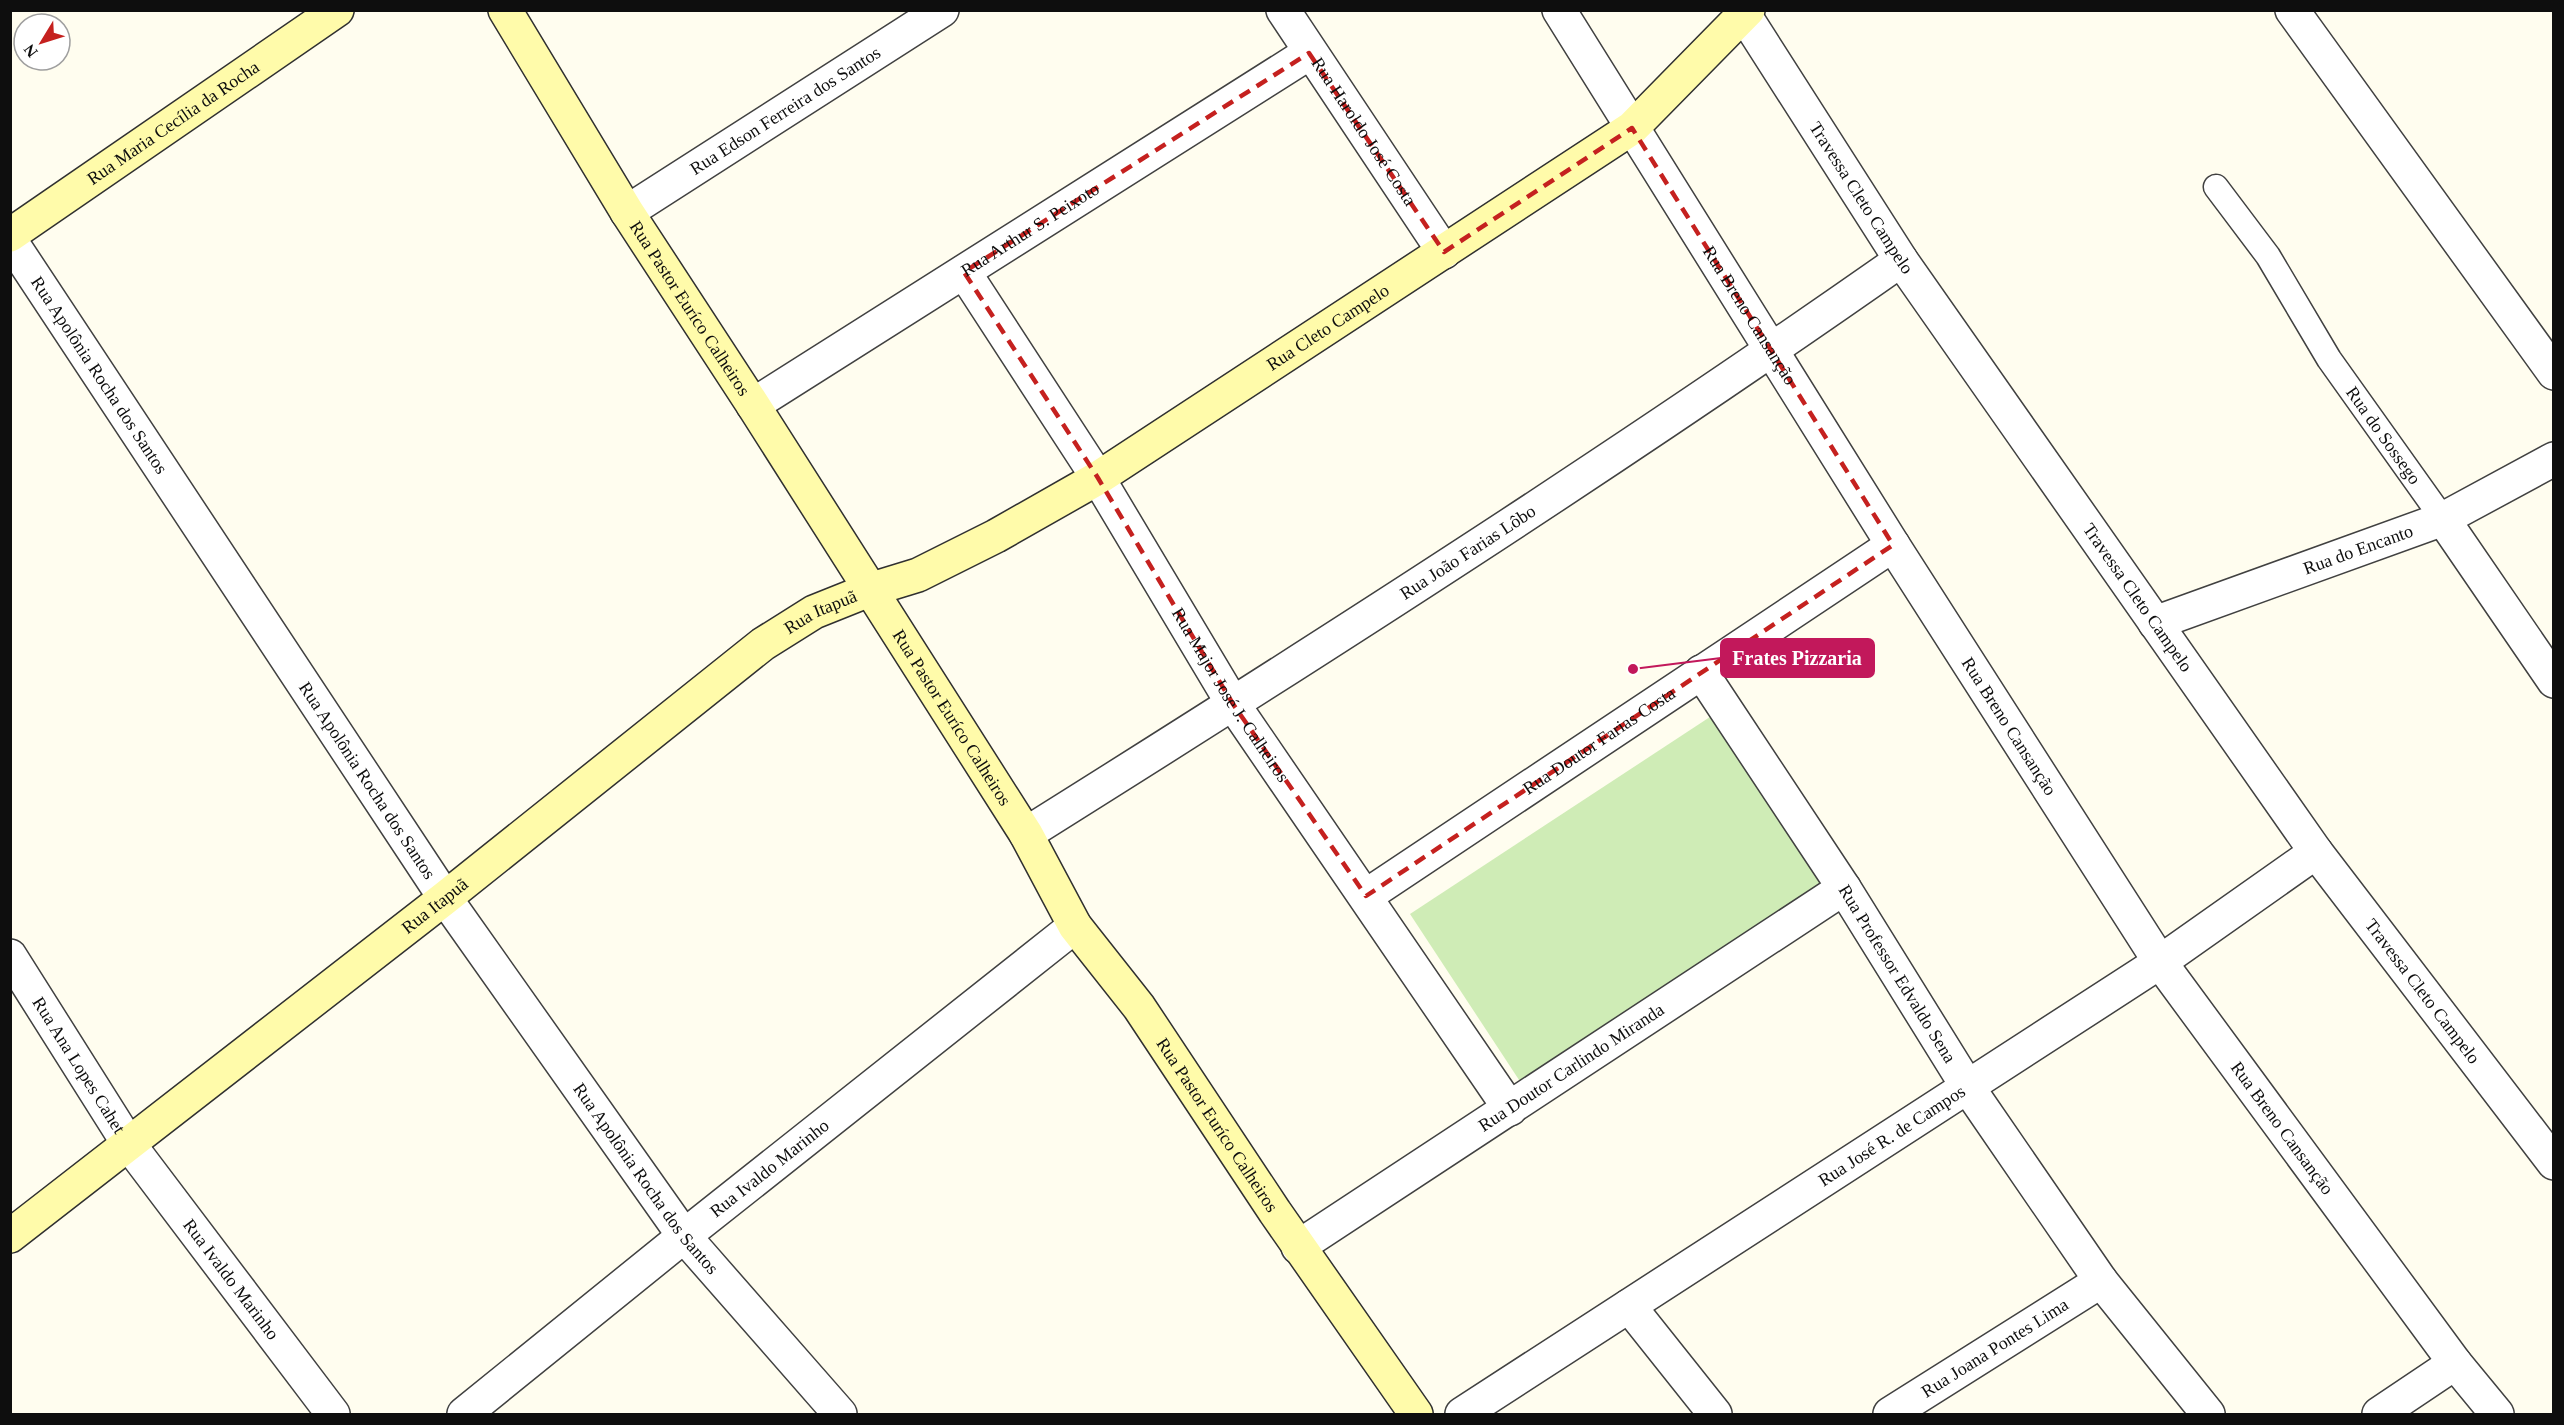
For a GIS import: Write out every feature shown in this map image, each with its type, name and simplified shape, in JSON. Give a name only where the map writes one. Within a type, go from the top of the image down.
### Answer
[{"type":"main road","name":"Rua Maria Cecília da Rocha","points":[[10,235],[337,10]]},
{"type":"main road","name":"Rua Pastor Euríco Calheiros","points":[[510,12],[627,212],[753,405],[1026,834],[1075,926],[1139,1007],[1298,1247],[1416,1414]]},
{"type":"main road","name":"Rua Cleto Campelo","points":[[869,590],[918,575],[996,536],[1098,477],[1444,252],[1632,128],[1747,13]]},
{"type":"main road","name":"Rua Itapuã","points":[[10,1236],[445,898],[763,644],[814,612],[869,590]]},
{"type":"street","name":"Rua Edson Ferreira dos Santos","points":[[627,212],[942,10]]},
{"type":"street","name":"Rua Haroldo José Costa","points":[[1282,10],[1444,252]]},
{"type":"street","name":"Rua Breno Cansanção","points":[[1559,10],[1893,545],[2160,962],[2455,1363],[2497,1414]]},
{"type":"street","points":[[2292,10],[2553,373]]},
{"type":"street","name":"Travessa Cleto Campelo","points":[[1747,13],[1901,260],[2155,623],[2316,852],[2553,1163]]},
{"type":"street","name":"Rua Arthur S. Peixoto","points":[[753,405],[1309,53]]},
{"type":"street","name":"Rua Apolônia Rocha dos Santos","points":[[10,240],[445,898],[684,1236],[840,1414]]},
{"type":"street","name":"Rua João Farias Lôbo","points":[[1026,834],[1233,704],[1772,350],[1901,260]]},
{"type":"street","name":"Rua Major José J. Calheiros","points":[[964,272],[1098,477],[1233,704],[1510,1109]]},
{"type":"street","name":"Rua do Encanto","points":[[2155,623],[2443,519],[2553,459]]},
{"type":"street","name":"Rua do Sossego","points":[[2443,519],[2553,681]]},
{"type":"street","name":"Rua Doutor Farias Costa","points":[[1366,896],[1893,545]]},
{"type":"street","name":"Rua Professor Edvaldo Sena","points":[[1701,672],[1844,888],[1967,1086],[2101,1281],[2208,1414]]},
{"type":"street","name":"Rua José R. de Campos","points":[[1462,1414],[2160,962],[2316,852]]},
{"type":"street","name":"Rua Doutor Carlindo Miranda","points":[[1298,1247],[1844,888]]},
{"type":"street","name":"Rua Ivaldo Marinho","points":[[464,1414],[1075,926]]},
{"type":"street","name":"Rua Ana Lopes Cahet","points":[[10,956],[128,1143]]},
{"type":"street","name":"Rua Ivaldo Marinho","points":[[128,1143],[333,1414]]},
{"type":"street","name":"Rua Joana Pontes Lima","points":[[1890,1414],[2101,1281]]},
{"type":"street","points":[[1629,1306],[1715,1414]]},
{"type":"street","points":[[2379,1414],[2455,1363]]},
{"type":"lane","name":"Rua do Sossego","points":[[2216,187],[2268,256],[2329,359],[2443,519]]},
{"type":"highlighted area","points":[[1309,53],[1444,252],[1632,128],[1893,545],[1366,896],[1233,704],[1098,478],[964,272]]},
{"type":"green space","points":[[1716,713],[1833,890],[1527,1092],[1410,914]]},
{"type":"place","name":"Frates Pizzaria","points":[[1633,669]]}]
